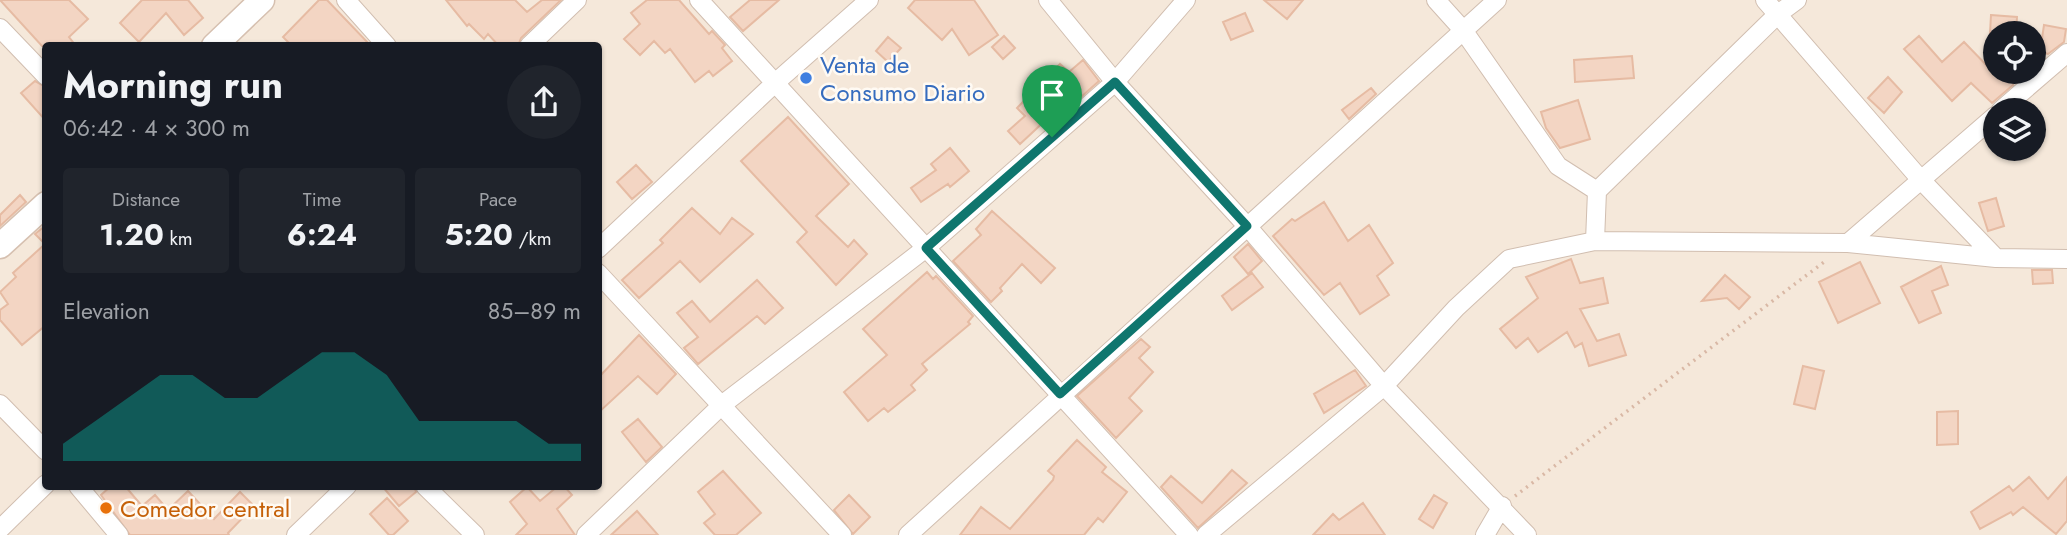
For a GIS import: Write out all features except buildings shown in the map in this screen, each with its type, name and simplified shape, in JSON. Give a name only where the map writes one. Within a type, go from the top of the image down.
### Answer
[{"type":"street","points":[[218,42],[261,0]]},
{"type":"street","points":[[346,0],[383,42]]},
{"type":"street","points":[[533,42],[577,0]]},
{"type":"street","points":[[699,0],[1189,535]]},
{"type":"street","points":[[602,245],[775,83],[869,0]]},
{"type":"street","points":[[1048,0],[1115,82],[1247,226],[1384,386],[1527,535]]},
{"type":"street","points":[[586,535],[723,404],[926,248],[1115,82],[1186,0]]},
{"type":"street","points":[[1436,0],[1463,30],[1559,166],[1597,191]]},
{"type":"street","points":[[908,535],[1060,394],[1497,0]]},
{"type":"street","points":[[1765,0],[1921,180],[1996,258]]},
{"type":"street","points":[[1595,241],[1597,191],[1779,14],[1797,0]]},
{"type":"street","points":[[0,27],[42,72]]},
{"type":"street","points":[[2015,98],[2067,53]]},
{"type":"street","points":[[1848,243],[1983,126]]},
{"type":"street","points":[[0,246],[42,208]]},
{"type":"street","points":[[1206,535],[1384,386],[1456,308],[1509,259],[1595,241],[1848,243],[1996,258],[2067,259]]},
{"type":"street","points":[[602,277],[723,404],[842,535]]},
{"type":"street","points":[[0,404],[42,447]]},
{"type":"street","points":[[0,529],[42,488]]},
{"type":"street","points":[[81,490],[119,535]]},
{"type":"street","points":[[296,535],[343,490]]},
{"type":"street","points":[[429,490],[475,535]]},
{"type":"street","points":[[1485,535],[1502,506]]},
{"type":"path","points":[[1502,506],[1848,243]]},
{"type":"shaded area","points":[[0,0],[2067,0],[2067,535],[0,535]]},
{"type":"place","name":"Venta de Consumo Diario","points":[[806,78]]},
{"type":"place","name":"Comedor central","points":[[106,508]]},
{"type":"route","points":[[1115,82],[1247,226],[1060,394],[926,248],[1052,137],[1115,82]]}]
